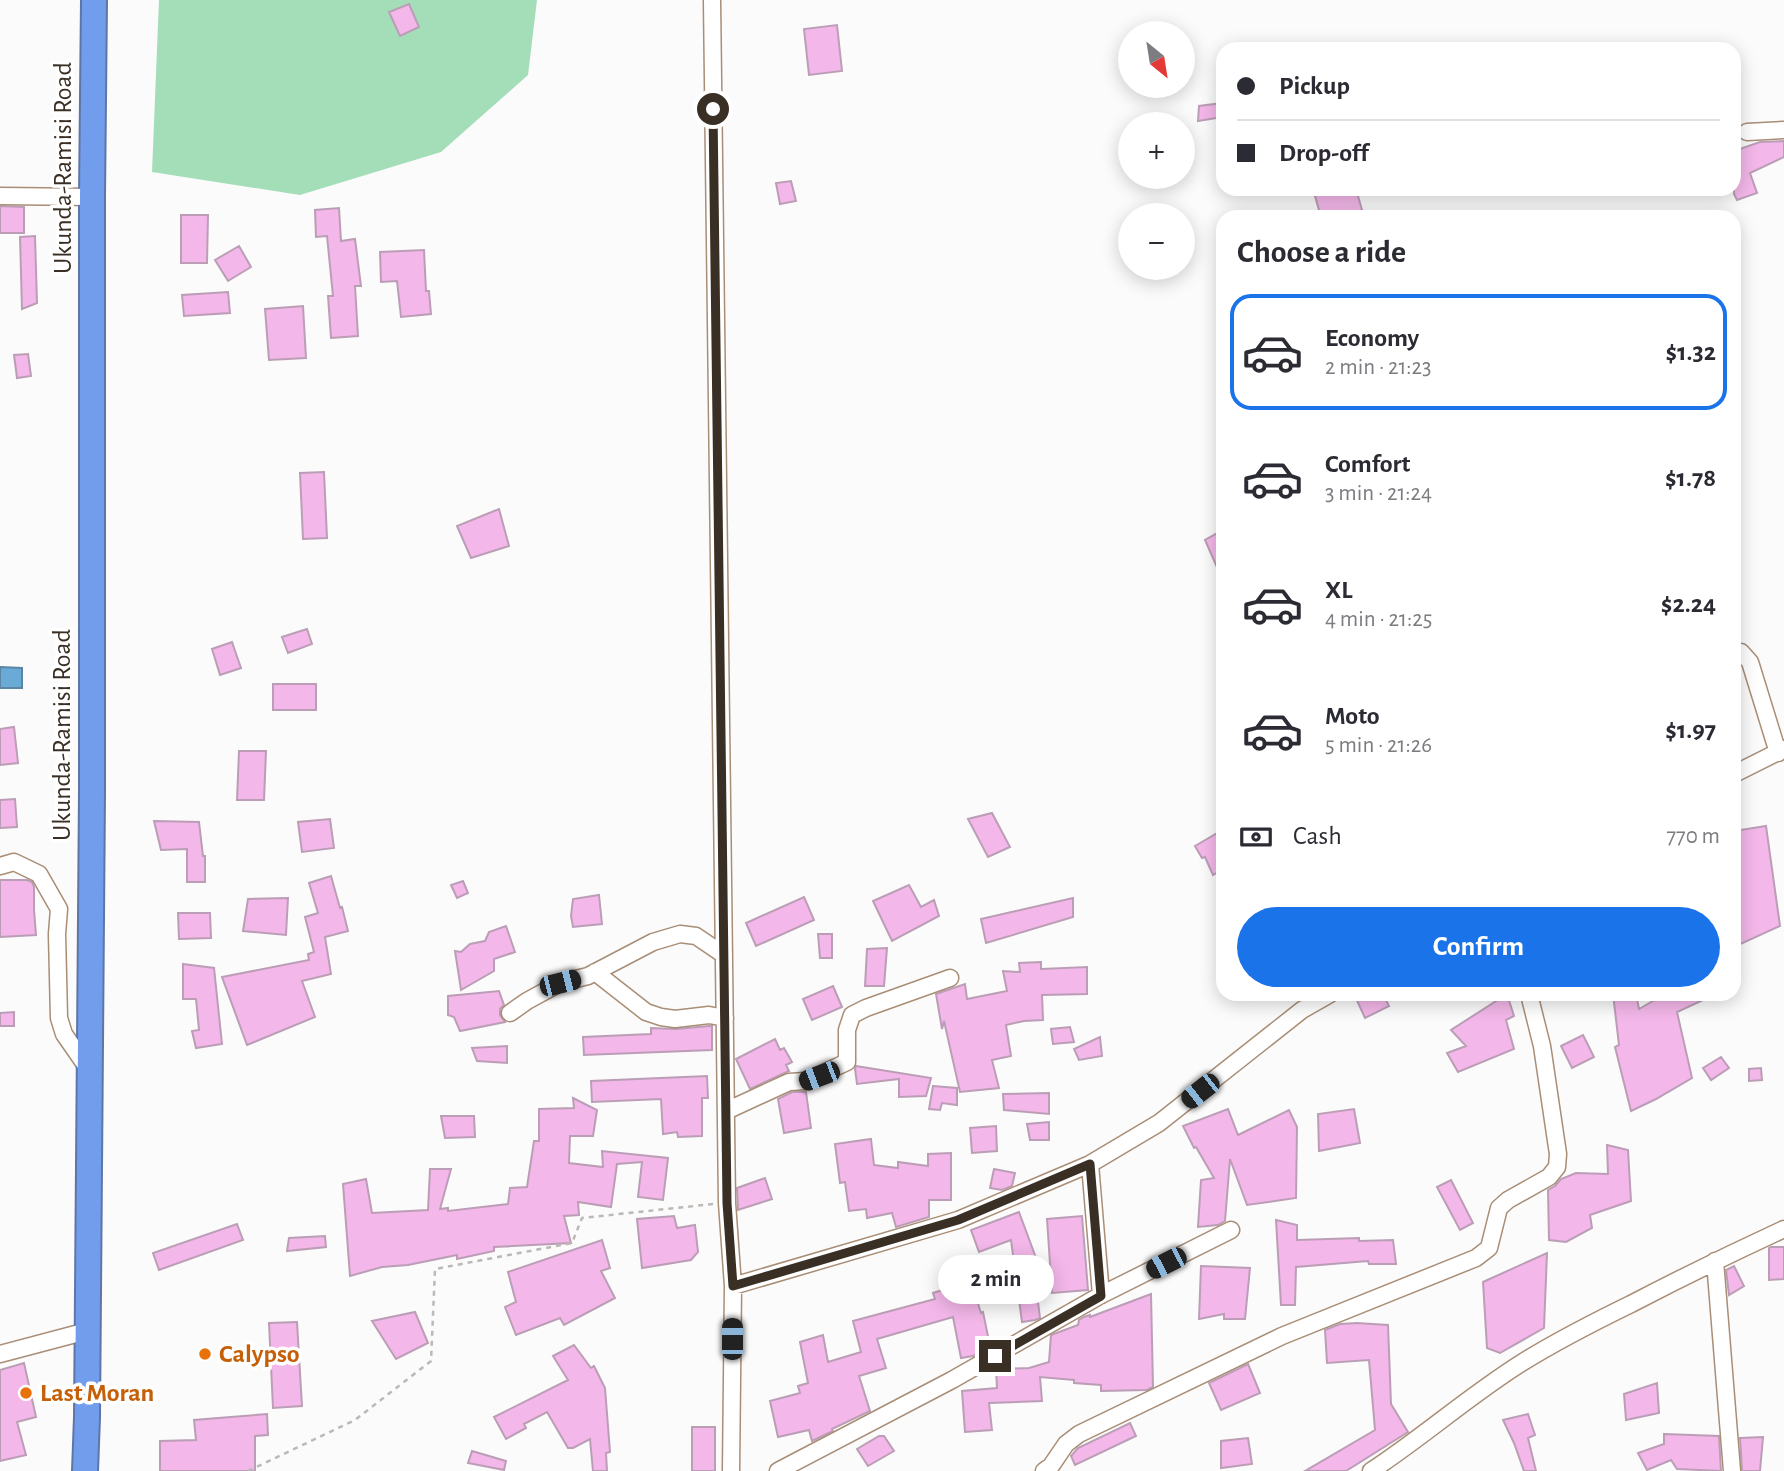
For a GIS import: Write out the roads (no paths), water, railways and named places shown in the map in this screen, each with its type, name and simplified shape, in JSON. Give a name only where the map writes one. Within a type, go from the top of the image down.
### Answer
[{"type":"highway","name":"Ukunda-Ramisi Road","points":[[85,1471],[92,806],[94,0]]},
{"type":"street","points":[[712,0],[727,1203],[733,1286],[730,1471]]},
{"type":"street","points":[[1747,132],[1784,130]]},
{"type":"street","points":[[0,196],[92,197]]},
{"type":"street","points":[[1741,652],[1750,662],[1781,751],[1741,771]]},
{"type":"street","points":[[0,866],[13,862],[39,874],[58,909],[59,1018],[64,1034],[89,1070]]},
{"type":"street","points":[[510,1013],[560,983],[588,976],[653,942],[680,934],[696,936],[724,955]]},
{"type":"street","points":[[595,972],[646,1012],[675,1019],[709,1014],[725,1018]]},
{"type":"street","points":[[726,1111],[789,1082],[806,1081],[847,1062],[846,1030],[852,1015],[950,978]]},
{"type":"street","points":[[733,1286],[958,1220],[1090,1164],[1159,1123],[1302,1010],[1317,1001]]},
{"type":"street","points":[[1044,1471],[1051,1466],[1066,1444],[1079,1434],[1282,1336],[1476,1258],[1489,1248],[1499,1208],[1549,1177],[1557,1167],[1558,1153],[1542,1046],[1531,1001]]},
{"type":"street","points":[[1090,1164],[1101,1296]]},
{"type":"street","points":[[1371,1471],[1522,1363],[1589,1325],[1784,1229]]},
{"type":"street","points":[[778,1471],[952,1380],[1101,1296],[1231,1230]]},
{"type":"street","points":[[1715,1261],[1732,1471]]},
{"type":"street","points":[[0,1354],[87,1332]]},
{"type":"water","points":[[0,667],[22,668],[22,688],[0,688]]},
{"type":"place","name":"Calypso","points":[[205,1354]]},
{"type":"place","name":"Last Moran","points":[[26,1393]]}]
